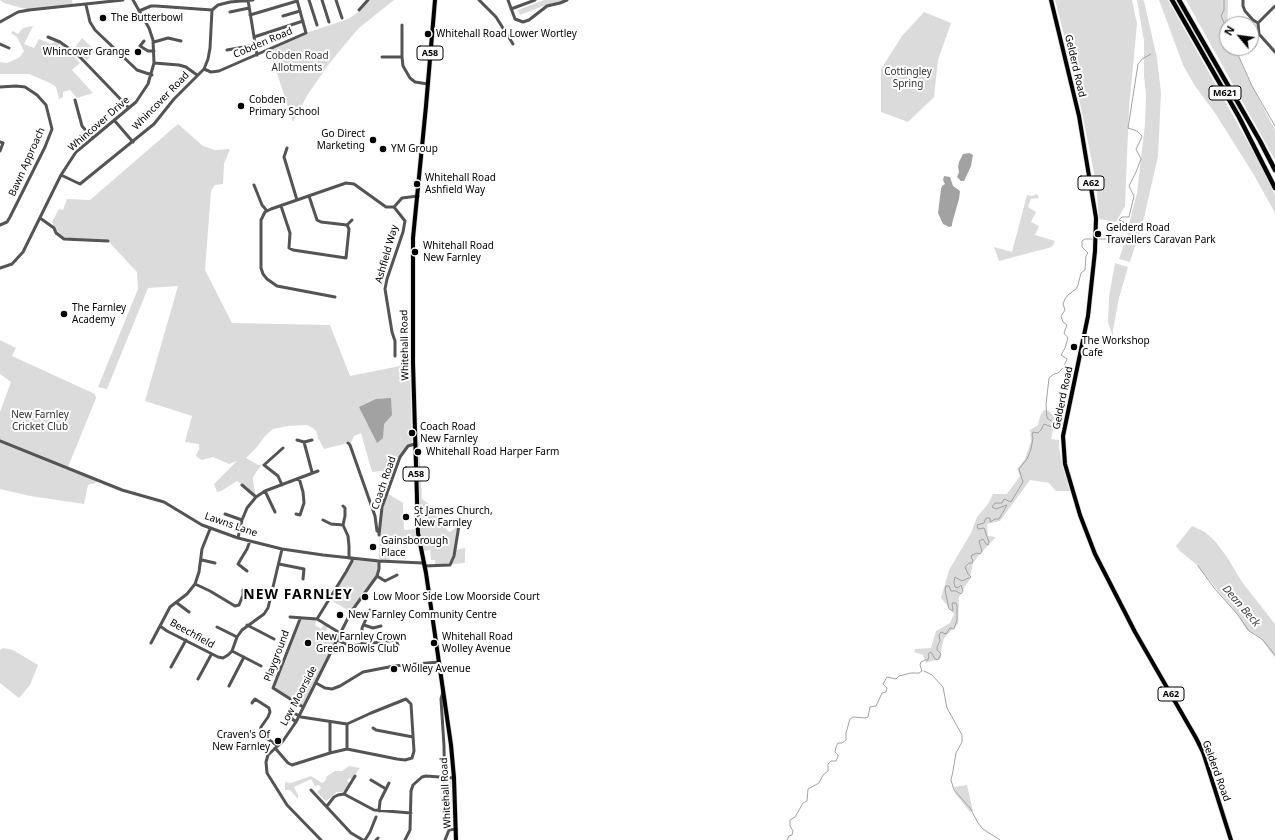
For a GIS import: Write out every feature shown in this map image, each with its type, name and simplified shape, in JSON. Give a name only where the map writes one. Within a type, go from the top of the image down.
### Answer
[{"type":"highway","name":"M621","points":[[1172,0],[1238,117],[1275,188]]},
{"type":"highway","name":"M621","points":[[1179,0],[1275,170]]},
{"type":"main road","name":"Whitehall Road","points":[[435,0],[413,246],[415,444],[418,533],[440,662],[451,745],[454,778],[456,840]]},
{"type":"main road","name":"Gelderd Road","points":[[1051,0],[1079,116],[1096,218],[1095,251],[1088,316],[1063,436],[1066,464],[1080,514],[1095,554],[1135,632],[1203,752],[1231,840]]},
{"type":"street","points":[[72,0],[73,6]]},
{"type":"street","points":[[0,22],[18,12],[123,0]]},
{"type":"street","name":"Whincover Drive","points":[[0,268],[12,264],[23,252],[61,175],[76,152],[129,108],[141,96],[148,84],[152,75],[154,63],[154,42],[149,28],[133,0]]},
{"type":"street","points":[[248,0],[257,55]]},
{"type":"street","points":[[139,11],[151,6],[212,10],[218,5],[230,2],[253,0]]},
{"type":"street","points":[[250,15],[297,0],[303,22],[254,37]]},
{"type":"street","points":[[309,0],[317,25]]},
{"type":"street","points":[[322,0],[329,22]]},
{"type":"street","points":[[336,0],[342,18]]},
{"type":"street","points":[[359,10],[368,0]]},
{"type":"street","points":[[478,0],[496,17],[513,44]]},
{"type":"street","points":[[508,0],[515,19],[523,22],[529,20],[548,6],[567,0]]},
{"type":"street","points":[[511,9],[535,0]]},
{"type":"street","points":[[1243,0],[1245,11],[1249,16]]},
{"type":"street","points":[[86,5],[90,22],[95,30],[138,70],[152,75]]},
{"type":"street","points":[[230,12],[249,8]]},
{"type":"street","points":[[1259,22],[1274,9]]},
{"type":"street","name":"Whincover Road","points":[[61,175],[80,184],[154,124],[174,99],[204,69],[210,48],[212,10]]},
{"type":"street","points":[[283,16],[300,11]]},
{"type":"street","name":"Cobden Road","points":[[204,69],[211,72],[219,71],[306,33],[303,22]]},
{"type":"street","points":[[402,25],[402,58],[404,66],[410,78],[415,82],[428,84]]},
{"type":"street","points":[[1259,34],[1275,52]]},
{"type":"street","points":[[48,37],[60,42],[78,55],[129,108]]},
{"type":"street","points":[[154,42],[168,38],[181,41]]},
{"type":"street","points":[[144,41],[140,46],[148,51],[154,50]]},
{"type":"street","points":[[0,44],[9,48]]},
{"type":"street","points":[[227,50],[255,45]]},
{"type":"street","points":[[382,56],[402,58]]},
{"type":"street","points":[[154,63],[179,64],[197,75]]},
{"type":"street","name":"Bawn Approach","points":[[0,87],[16,86],[25,88],[37,95],[46,105],[52,129],[10,217],[1,225]]},
{"type":"street","points":[[74,100],[82,126],[92,138]]},
{"type":"street","points":[[114,120],[133,142]]},
{"type":"street","points":[[0,142],[3,143],[0,151]]},
{"type":"street","points":[[287,148],[284,157],[297,200]]},
{"type":"street","points":[[335,297],[277,286],[267,279],[263,274],[261,252],[261,220],[265,212],[346,183],[354,184],[386,207],[394,207],[402,198],[418,196]]},
{"type":"street","points":[[254,185],[262,205],[267,211]]},
{"type":"street","points":[[308,196],[317,220],[321,222],[347,225]]},
{"type":"street","points":[[281,206],[290,233],[289,248],[293,250],[346,258],[349,228],[347,225]]},
{"type":"street","name":"Ashfield Way","points":[[394,207],[405,221],[404,232],[387,279],[385,290],[392,332],[395,341],[395,356]]},
{"type":"street","points":[[40,218],[54,228],[56,233],[64,239],[108,241]]},
{"type":"street","points":[[347,225],[352,220]]},
{"type":"street","points":[[297,440],[304,442],[312,440]]},
{"type":"street","name":"Lawns Lane","points":[[0,441],[122,490],[164,502],[210,528],[238,538],[282,549],[379,561],[424,565],[450,565],[454,556],[460,519]]},
{"type":"street","points":[[304,442],[312,472]]},
{"type":"street","name":"Coach Road","points":[[348,443],[350,445],[374,516],[377,531],[379,533],[382,507],[400,457],[408,446],[415,444]]},
{"type":"street","points":[[282,448],[264,465],[278,476],[282,486]]},
{"type":"street","points":[[238,538],[242,520],[247,508],[256,497],[265,491],[282,486],[312,472],[318,471]]},
{"type":"street","points":[[299,478],[304,503],[299,515]]},
{"type":"street","points":[[242,485],[256,497]]},
{"type":"street","points":[[265,491],[275,512]]},
{"type":"street","points":[[317,619],[346,572],[350,558],[349,541],[343,525],[345,508],[343,506]]},
{"type":"street","points":[[228,510],[226,514],[242,520]]},
{"type":"street","points":[[323,520],[330,524],[343,525]]},
{"type":"street","name":"Beechfield","points":[[210,528],[202,549],[202,560],[195,584],[187,594],[170,607],[160,626],[211,655],[223,658],[232,650]]},
{"type":"street","points":[[233,567],[238,564],[250,541]]},
{"type":"street","points":[[261,666],[232,650],[237,637],[248,625],[264,614],[268,608],[282,549]]},
{"type":"street","points":[[202,560],[216,563]]},
{"type":"street","name":"Low Moorside","points":[[321,840],[287,805],[267,773],[266,762],[268,755],[283,741],[296,722],[351,612],[377,576],[379,561]]},
{"type":"street","points":[[238,564],[247,570]]},
{"type":"street","points":[[279,564],[304,569],[303,579]]},
{"type":"street","points":[[377,576],[385,581],[397,575]]},
{"type":"street","points":[[195,584],[210,591],[234,606],[239,605],[243,595],[243,590]]},
{"type":"street","points":[[177,603],[189,612]]},
{"type":"street","points":[[362,644],[362,628],[370,610]]},
{"type":"street","points":[[290,617],[300,619],[317,619],[340,633]]},
{"type":"street","name":"Playground","points":[[300,619],[273,688],[303,707]]},
{"type":"street","points":[[248,625],[274,639]]},
{"type":"street","points":[[364,625],[373,628],[381,626]]},
{"type":"street","points":[[151,643],[160,626]]},
{"type":"street","points":[[217,628],[237,637]]},
{"type":"street","points":[[171,667],[186,640]]},
{"type":"street","points":[[337,640],[350,646],[396,640],[398,645]]},
{"type":"street","points":[[198,679],[211,655]]},
{"type":"street","points":[[229,686],[244,657]]},
{"type":"street","points":[[316,683],[324,688],[332,689],[340,686],[363,672],[394,666],[440,662]]},
{"type":"street","name":"Whitehall Road","points":[[444,689],[441,699],[444,746],[445,813],[449,830]]},
{"type":"street","points":[[252,703],[255,699],[269,708],[270,712],[260,731],[262,735],[277,747],[288,763],[292,765],[347,749],[405,760],[412,758],[414,751],[411,704],[404,699],[347,724],[299,716],[294,713],[291,718],[296,722]]},
{"type":"street","points":[[330,722],[330,753]]},
{"type":"street","points":[[347,724],[347,749]]},
{"type":"street","points":[[373,728],[376,730],[413,737]]},
{"type":"street","name":"Whitehall Road","points":[[444,746],[451,745]]},
{"type":"street","points":[[344,794],[355,776]]},
{"type":"street","points":[[405,840],[410,830],[413,785],[422,777],[426,776],[454,778]]},
{"type":"street","points":[[371,780],[386,789]]},
{"type":"street","points":[[379,811],[380,801],[389,783]]},
{"type":"street","points":[[311,790],[351,833],[364,840],[370,832],[376,818]]},
{"type":"street","points":[[327,806],[334,797],[344,794],[374,810],[411,813]]},
{"type":"street","points":[[445,840],[449,830],[456,829]]},
{"type":"green space","points":[[0,0],[72,0],[73,6],[29,10],[4,3]]},
{"type":"green space","name":"Cobden Road Allotments","points":[[370,0],[394,0],[359,28],[346,43],[308,94],[293,122],[269,49],[306,33],[348,19],[357,13]]},
{"type":"green space","points":[[544,0],[564,0],[520,15],[518,10]]},
{"type":"green space","points":[[1055,0],[1132,0],[1137,24],[1129,108],[1125,206],[1116,222],[1099,219],[1096,183],[1089,147],[1073,69]]},
{"type":"green space","points":[[1137,0],[1144,1],[1157,58],[1161,93],[1158,156],[1144,218],[1130,262],[1119,259],[1128,233],[1137,193],[1145,124],[1146,95],[1144,76],[1144,41]]},
{"type":"green space","points":[[1159,0],[1168,0],[1259,162],[1275,195],[1275,213],[1254,175],[1215,113],[1195,86],[1183,65]]},
{"type":"green space","points":[[1186,0],[1228,0],[1228,16],[1219,16],[1219,56],[1238,56],[1275,130],[1275,160]]},
{"type":"green space","name":"Cottingley Spring","points":[[924,12],[951,23],[938,60],[934,97],[908,122],[881,112],[881,69],[902,36]]},
{"type":"green space","points":[[33,26],[24,44],[34,48],[39,39],[51,44],[57,42],[77,55],[75,58],[80,63],[72,70],[93,93],[77,98],[70,90],[63,92],[63,97],[59,99],[56,87],[29,74],[0,74],[0,62],[7,63],[20,57],[24,51],[17,37],[11,33],[13,31],[18,34],[23,28]]},
{"type":"green space","points":[[82,38],[96,51],[87,60],[74,49]]},
{"type":"green space","points":[[178,124],[203,146],[215,150],[230,149],[224,164],[223,184],[215,185],[211,191],[205,270],[232,323],[330,325],[350,376],[410,364],[412,445],[408,446],[400,457],[390,485],[382,471],[372,472],[361,433],[354,436],[350,445],[348,443],[324,449],[316,431],[307,425],[288,426],[273,429],[246,458],[258,465],[262,464],[253,477],[256,497],[252,492],[237,481],[217,492],[214,484],[237,461],[229,464],[213,457],[202,460],[197,457],[196,455],[199,450],[199,444],[185,442],[192,416],[145,401],[178,286],[148,288],[107,389],[98,387],[138,289],[137,272],[108,241],[64,239],[56,233],[52,222],[59,209],[63,210],[67,199],[90,200]]},
{"type":"green space","points":[[1037,194],[1039,198],[1031,199],[1028,207],[1036,212],[1031,222],[1039,226],[1035,235],[1055,241],[1052,247],[999,261],[994,247],[1012,252],[1027,195],[1032,196]]},
{"type":"green space","points":[[1115,263],[1128,267],[1119,298],[1113,337],[1108,322],[1109,297]]},
{"type":"green space","name":"New Farnley Cricket Club","points":[[0,340],[16,348],[12,356],[95,394],[96,398],[68,467],[101,481],[88,485],[84,504],[30,496],[0,489],[0,412],[11,382],[0,374]]},
{"type":"green space","points":[[1044,410],[1049,411],[1056,419],[1063,423],[1061,426],[1054,425],[1051,439],[1059,440],[1063,468],[1070,491],[1056,491],[1049,483],[1030,480],[1000,521],[987,524],[988,536],[996,537],[973,563],[970,579],[959,597],[958,624],[944,638],[941,658],[926,663],[923,655],[914,652],[915,649],[931,648],[936,631],[950,623],[954,614],[941,598],[949,570],[971,533],[977,517],[988,504],[993,494],[1007,494],[1020,476],[1017,469],[1025,459],[1031,441],[1030,430],[1038,425],[1040,416]]},
{"type":"green space","points":[[427,430],[428,431],[419,446],[422,499],[430,505],[430,507],[442,509],[446,529],[448,531],[450,532],[458,526],[456,550],[465,548],[465,563],[435,566],[435,560],[431,560],[430,550],[423,551],[420,531],[417,445]]},
{"type":"green space","points":[[387,493],[403,503],[404,530],[418,529],[419,541],[405,541],[394,538],[389,551],[390,562],[379,562],[377,576],[351,612],[329,599],[346,572],[352,558],[379,561],[380,521]]},
{"type":"green space","points":[[1192,526],[1205,532],[1215,541],[1227,557],[1242,582],[1275,624],[1275,658],[1260,637],[1246,629],[1238,615],[1197,565],[1176,546]]},
{"type":"green space","points":[[300,619],[317,619],[315,625],[321,629],[324,624],[328,626],[323,636],[335,643],[303,707],[273,688]]},
{"type":"green space","points":[[3,648],[13,650],[38,665],[30,685],[19,698],[0,683],[0,650]]},
{"type":"green space","points":[[349,766],[360,768],[352,779],[349,778],[347,781],[350,783],[343,792],[337,792],[326,801],[317,792],[321,788],[319,785],[315,786],[311,779],[294,787],[298,795],[298,799],[290,790],[285,790],[285,782],[291,783],[311,776],[322,783],[325,781],[327,776],[335,771],[342,771]]},
{"type":"green space","points":[[451,778],[452,828],[450,828],[446,813],[448,789],[445,788],[446,779]]},
{"type":"green space","points":[[967,785],[973,811],[970,812],[955,793],[954,787]]},
{"type":"shaded area","points":[[969,153],[973,155],[971,166],[964,181],[961,181],[957,177],[959,172],[959,162],[963,154]]},
{"type":"shaded area","points":[[944,176],[950,177],[953,186],[960,191],[952,226],[949,227],[943,224],[938,213],[941,189],[945,184],[943,180]]},
{"type":"shaded area","points":[[391,398],[392,415],[384,424],[383,438],[377,443],[359,407],[376,399]]},
{"type":"waterway","points":[[1221,16],[1224,10],[1224,0]]},
{"type":"waterway","points":[[1099,239],[1109,239],[1115,229],[1124,222],[1119,220],[1122,217],[1129,217],[1134,196],[1129,186],[1141,159],[1136,149],[1142,136],[1137,131],[1128,128],[1138,64],[1142,59],[1151,54]]},
{"type":"waterway","points":[[1239,56],[1252,86],[1275,126]]},
{"type":"waterway","points":[[787,840],[789,836],[792,835],[793,831],[790,826],[790,820],[795,817],[803,803],[807,801],[808,789],[819,783],[823,775],[828,771],[828,764],[831,761],[836,761],[838,757],[835,752],[836,747],[838,743],[842,743],[846,740],[846,733],[850,719],[853,717],[868,717],[870,707],[876,706],[882,693],[886,692],[887,688],[883,684],[887,677],[896,679],[899,676],[919,673],[922,671],[920,665],[921,662],[928,660],[928,654],[931,652],[935,659],[938,660],[941,654],[937,650],[940,641],[939,635],[941,632],[946,634],[950,628],[954,629],[957,620],[957,606],[956,603],[952,603],[953,611],[949,609],[945,590],[946,586],[949,586],[951,591],[956,591],[961,594],[963,591],[961,585],[958,588],[955,587],[955,577],[962,581],[971,577],[965,567],[969,563],[972,563],[972,555],[977,553],[980,554],[982,551],[979,541],[983,539],[988,545],[989,542],[984,528],[978,529],[977,525],[984,523],[986,518],[990,518],[990,522],[995,519],[999,519],[1007,505],[996,509],[992,507],[995,503],[1002,503],[1004,499],[1011,502],[1023,482],[1019,469],[1027,459],[1031,449],[1033,432],[1038,433],[1044,424],[1052,427],[1054,423],[1047,418],[1046,405],[1049,378],[1063,368],[1067,359],[1061,355],[1068,338],[1064,333],[1067,325],[1063,322],[1061,316],[1065,310],[1063,304],[1068,295],[1076,289],[1081,273],[1085,270],[1086,256],[1088,253],[1082,247],[1082,241],[1085,239],[1092,239]]},
{"type":"waterway","name":"Dean Beck","points":[[1198,566],[1215,589],[1238,615],[1249,631],[1262,639],[1275,655]]},
{"type":"waterway","points":[[924,671],[932,675],[943,687],[947,708],[962,735],[962,742],[956,753],[951,780],[954,790],[970,808],[983,829],[1000,840]]},
{"type":"place","name":"The Butterbowl","points":[[103,18]]},
{"type":"place","name":"Whitehall Road Lower Wortley","points":[[428,34]]},
{"type":"place","name":"Whincover Grange","points":[[138,52]]},
{"type":"place","name":"Cobden Primary School","points":[[241,106]]},
{"type":"place","name":"Go Direct Marketing","points":[[373,140]]},
{"type":"place","name":"YM Group","points":[[383,149]]},
{"type":"place","name":"Whitehall Road Ashfield Way","points":[[417,184]]},
{"type":"place","name":"Gelderd Road Travellers Caravan Park","points":[[1098,234]]},
{"type":"place","name":"Whitehall Road New Farnley","points":[[415,252]]},
{"type":"place","name":"The Farnley Academy","points":[[64,314]]},
{"type":"place","name":"The Workshop Cafe","points":[[1074,347]]},
{"type":"place","name":"Coach Road New Farnley","points":[[412,433]]},
{"type":"place","name":"Whitehall Road Harper Farm","points":[[418,452]]},
{"type":"place","name":"St James Church, New Farnley","points":[[406,517]]},
{"type":"place","name":"Gainsborough Place","points":[[373,547]]},
{"type":"place","name":"Low Moor Side Low Moorside Court","points":[[365,597]]},
{"type":"place","name":"New Farnley Community Centre","points":[[340,615]]},
{"type":"place","name":"New Farnley Crown Green Bowls Club","points":[[308,643]]},
{"type":"place","name":"Whitehall Road Wolley Avenue","points":[[434,643]]},
{"type":"place","name":"Wolley Avenue","points":[[394,669]]},
{"type":"place","name":"Craven's Of New Farnley","points":[[278,741]]},
{"type":"district","name":"NEW FARNLEY","points":[[298,595]]}]
